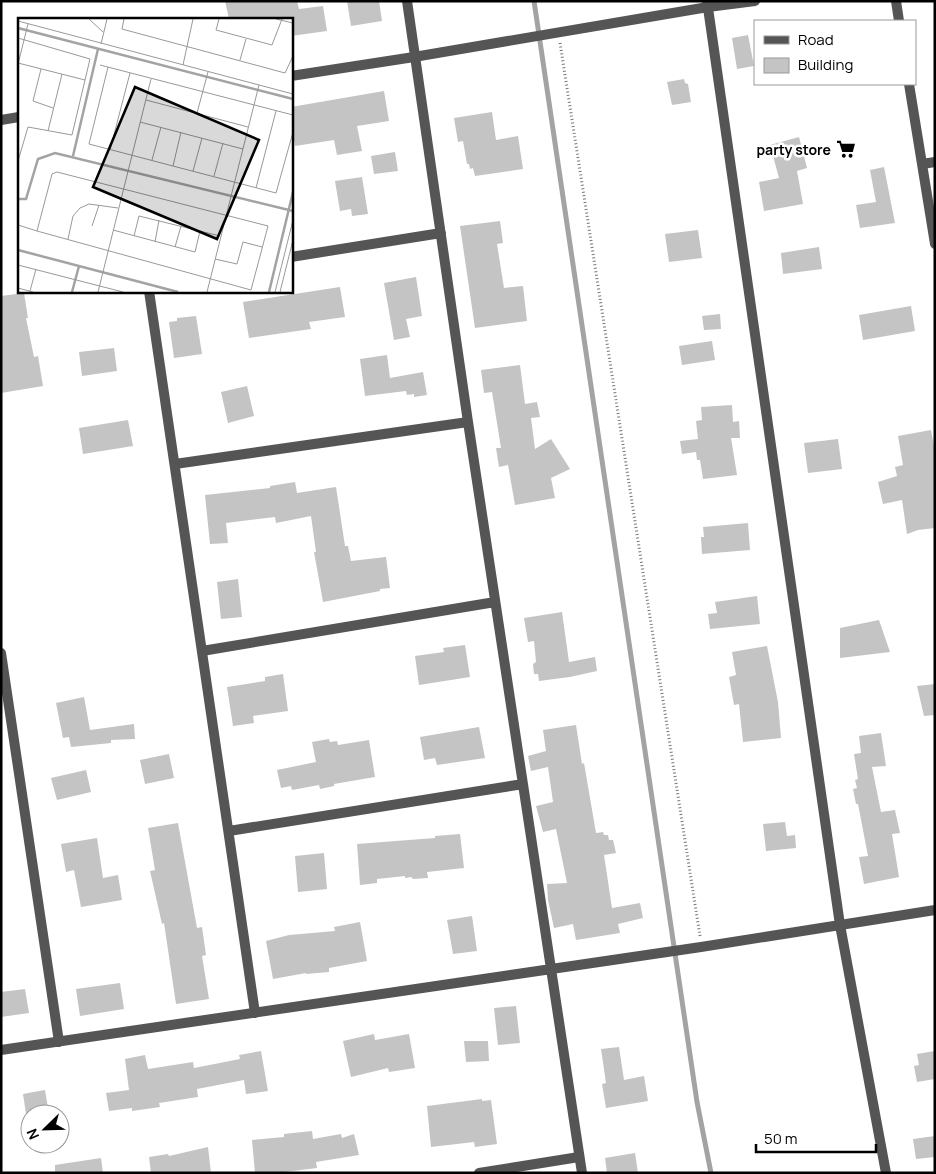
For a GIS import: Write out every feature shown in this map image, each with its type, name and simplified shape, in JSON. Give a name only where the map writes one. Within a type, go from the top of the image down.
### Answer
[{"type":"street","points":[[407,1],[468,422],[582,1173]]},
{"type":"street","points":[[292,76],[558,33],[708,4],[755,1]]},
{"type":"street","points":[[896,1],[899,20]]},
{"type":"street","points":[[708,4],[840,925],[886,1173]]},
{"type":"street","points":[[909,85],[935,244]]},
{"type":"street","points":[[1,120],[18,117]]},
{"type":"street","points":[[922,164],[935,162]]},
{"type":"street","points":[[292,257],[441,233]]},
{"type":"street","points":[[149,292],[255,1013]]},
{"type":"street","points":[[175,464],[468,422]]},
{"type":"street","points":[[202,651],[496,602]]},
{"type":"street","points":[[1,653],[59,1042]]},
{"type":"street","points":[[228,831],[523,784]]},
{"type":"street","points":[[1,1050],[701,947],[935,910]]},
{"type":"street","points":[[479,1173],[580,1157]]},
{"type":"path","points":[[558,33],[701,947]]},
{"type":"building","points":[[225,1],[297,1],[299,9],[323,6],[327,31],[292,36],[292,18],[229,18]]},
{"type":"building","points":[[347,1],[379,1],[382,21],[351,26]]},
{"type":"building","points":[[748,35],[754,66],[737,69],[732,38]]},
{"type":"building","points":[[684,79],[685,83],[688,84],[691,102],[672,105],[667,82]]},
{"type":"building","points":[[384,91],[389,121],[357,126],[362,151],[337,155],[334,140],[295,146],[292,107]]},
{"type":"building","points":[[492,112],[496,140],[518,136],[523,169],[475,176],[473,168],[470,169],[469,164],[467,164],[463,141],[458,142],[454,118]]},
{"type":"building","points":[[799,137],[807,168],[797,171],[803,204],[764,211],[759,182],[779,178],[770,145]]},
{"type":"building","points":[[395,152],[398,171],[374,174],[371,156]]},
{"type":"building","points":[[884,167],[895,223],[860,228],[856,205],[876,202],[870,170]]},
{"type":"building","points":[[362,177],[368,214],[352,216],[351,209],[340,211],[335,181]]},
{"type":"building","points":[[500,221],[503,243],[497,244],[504,288],[523,286],[527,321],[475,328],[460,226]]},
{"type":"building","points":[[698,230],[702,258],[669,262],[665,234]]},
{"type":"building","points":[[819,247],[822,269],[783,274],[781,253]]},
{"type":"building","points":[[416,277],[422,316],[406,319],[410,337],[394,340],[384,283]]},
{"type":"building","points":[[340,287],[345,317],[309,322],[311,329],[249,338],[243,302]]},
{"type":"building","points":[[24,293],[28,318],[26,318],[34,357],[38,356],[43,386],[1,393],[1,296]]},
{"type":"building","points":[[911,306],[915,331],[863,340],[859,315]]},
{"type":"building","points":[[720,314],[721,329],[704,330],[702,316]]},
{"type":"building","points":[[196,316],[202,354],[174,358],[169,322],[177,321],[177,318]]},
{"type":"building","points":[[712,341],[715,360],[682,365],[679,346]]},
{"type":"building","points":[[114,348],[117,371],[82,376],[79,352]]},
{"type":"building","points":[[387,355],[390,378],[423,372],[427,395],[414,397],[414,394],[407,395],[406,391],[365,396],[360,359]]},
{"type":"building","points":[[520,365],[525,404],[537,402],[540,417],[531,418],[535,449],[551,439],[570,469],[551,478],[555,498],[515,505],[508,465],[499,467],[496,448],[501,448],[492,392],[484,393],[481,370]]},
{"type":"building","points":[[247,386],[254,416],[228,423],[221,392]]},
{"type":"building","points":[[732,405],[733,422],[739,421],[740,438],[731,438],[737,475],[703,479],[700,460],[697,460],[696,452],[682,454],[680,441],[698,439],[696,421],[702,420],[701,407]]},
{"type":"building","points":[[128,420],[133,446],[83,454],[79,428]]},
{"type":"building","points":[[931,430],[935,451],[935,528],[918,530],[907,534],[902,500],[883,504],[878,482],[897,476],[895,467],[903,465],[898,436]]},
{"type":"building","points":[[838,439],[842,469],[808,473],[804,443]]},
{"type":"building","points":[[295,482],[297,493],[336,487],[345,546],[348,546],[351,561],[386,557],[390,588],[323,602],[314,552],[316,552],[311,516],[276,523],[275,517],[226,523],[228,543],[210,544],[205,495],[270,488],[270,486]]},
{"type":"building","points":[[748,523],[750,550],[702,554],[701,537],[704,537],[703,527]]},
{"type":"building","points":[[238,579],[242,617],[221,619],[217,582]]},
{"type":"building","points":[[757,596],[760,624],[710,629],[708,614],[717,613],[715,602]]},
{"type":"building","points":[[562,612],[569,662],[595,657],[597,671],[539,681],[538,674],[534,674],[533,664],[536,662],[534,641],[528,642],[524,618]]},
{"type":"building","points":[[879,620],[890,652],[840,658],[840,628]]},
{"type":"building","points":[[465,645],[470,677],[419,685],[415,656],[444,652],[443,648]]},
{"type":"building","points":[[767,646],[778,702],[781,738],[743,742],[739,704],[734,705],[729,677],[736,675],[732,652]]},
{"type":"building","points":[[283,674],[288,711],[253,716],[254,723],[233,726],[227,687],[265,681],[265,677]]},
{"type":"building","points":[[935,684],[935,715],[924,716],[917,686]]},
{"type":"building","points":[[84,697],[90,730],[134,724],[135,739],[111,740],[111,743],[71,747],[69,737],[63,738],[56,703]]},
{"type":"building","points":[[576,725],[596,833],[603,832],[604,835],[608,835],[609,840],[613,840],[616,853],[604,855],[612,908],[640,903],[643,918],[618,924],[620,933],[576,940],[573,924],[554,928],[548,900],[547,884],[567,883],[556,829],[543,832],[536,806],[553,802],[548,767],[531,771],[528,756],[546,751],[543,730]]},
{"type":"building","points":[[479,727],[485,758],[437,765],[435,758],[424,760],[420,737]]},
{"type":"building","points":[[881,733],[886,766],[872,767],[881,812],[895,810],[900,833],[892,834],[899,877],[864,884],[859,857],[868,856],[858,804],[856,804],[853,789],[857,788],[855,780],[858,779],[854,754],[861,753],[859,736]]},
{"type":"building","points":[[329,739],[330,742],[337,741],[338,745],[369,740],[375,777],[334,784],[334,786],[320,789],[319,785],[292,790],[291,786],[281,788],[277,770],[316,762],[312,742]]},
{"type":"building","points":[[169,754],[174,778],[145,784],[140,760]]},
{"type":"building","points":[[86,770],[91,792],[57,800],[51,778]]},
{"type":"building","points":[[785,822],[787,836],[795,835],[796,848],[766,851],[763,824]]},
{"type":"building","points":[[178,823],[197,928],[202,927],[206,955],[202,956],[209,999],[176,1004],[164,923],[162,924],[150,871],[155,870],[148,828]]},
{"type":"building","points":[[460,834],[464,868],[427,872],[428,878],[413,879],[411,877],[405,878],[405,876],[377,879],[377,883],[360,885],[357,844],[435,838],[435,836]]},
{"type":"building","points":[[97,838],[103,878],[118,875],[122,900],[81,907],[74,870],[66,872],[61,844]]},
{"type":"building","points":[[324,853],[327,889],[298,892],[295,856]]},
{"type":"building","points":[[472,916],[477,951],[453,954],[447,920]]},
{"type":"building","points":[[360,922],[367,961],[329,968],[329,972],[306,973],[273,979],[266,941],[289,935],[335,931],[334,927]]},
{"type":"building","points":[[120,983],[124,1009],[80,1016],[76,989]]},
{"type":"building","points":[[25,989],[29,1013],[1,1017],[1,992]]},
{"type":"building","points":[[516,1006],[520,1043],[498,1045],[494,1008]]},
{"type":"building","points":[[374,1034],[375,1040],[409,1034],[415,1068],[389,1072],[388,1068],[351,1077],[343,1041]]},
{"type":"building","points":[[464,1041],[488,1041],[489,1061],[466,1062]]},
{"type":"building","points":[[619,1047],[624,1080],[644,1076],[648,1101],[606,1108],[602,1084],[606,1083],[601,1049]]},
{"type":"building","points":[[261,1051],[268,1091],[246,1094],[244,1080],[197,1089],[198,1097],[159,1103],[160,1107],[132,1111],[132,1108],[109,1111],[106,1093],[129,1090],[125,1059],[145,1055],[148,1069],[193,1062],[194,1068],[240,1059],[239,1055]]},
{"type":"building","points":[[935,1051],[935,1079],[917,1082],[914,1066],[919,1065],[917,1054]]},
{"type":"building","points":[[45,1090],[47,1104],[24,1104],[23,1094]]},
{"type":"building","points":[[482,1099],[482,1101],[491,1100],[497,1144],[475,1147],[474,1142],[431,1147],[427,1106]]},
{"type":"building","points":[[312,1131],[313,1139],[341,1134],[342,1138],[354,1134],[359,1155],[316,1162],[317,1168],[276,1173],[255,1173],[252,1140],[284,1137],[284,1134]]},
{"type":"building","points":[[935,1136],[935,1157],[916,1159],[913,1139]]},
{"type":"building","points":[[208,1147],[211,1173],[151,1173],[149,1157],[168,1154],[169,1156]]},
{"type":"building","points":[[635,1153],[638,1173],[607,1173],[605,1158]]},
{"type":"building","points":[[101,1158],[103,1173],[55,1173],[55,1165]]},
{"type":"waterway","points":[[534,1],[697,1102],[711,1173]]},
{"type":"place","name":"party store","points":[[846,149]]}]
